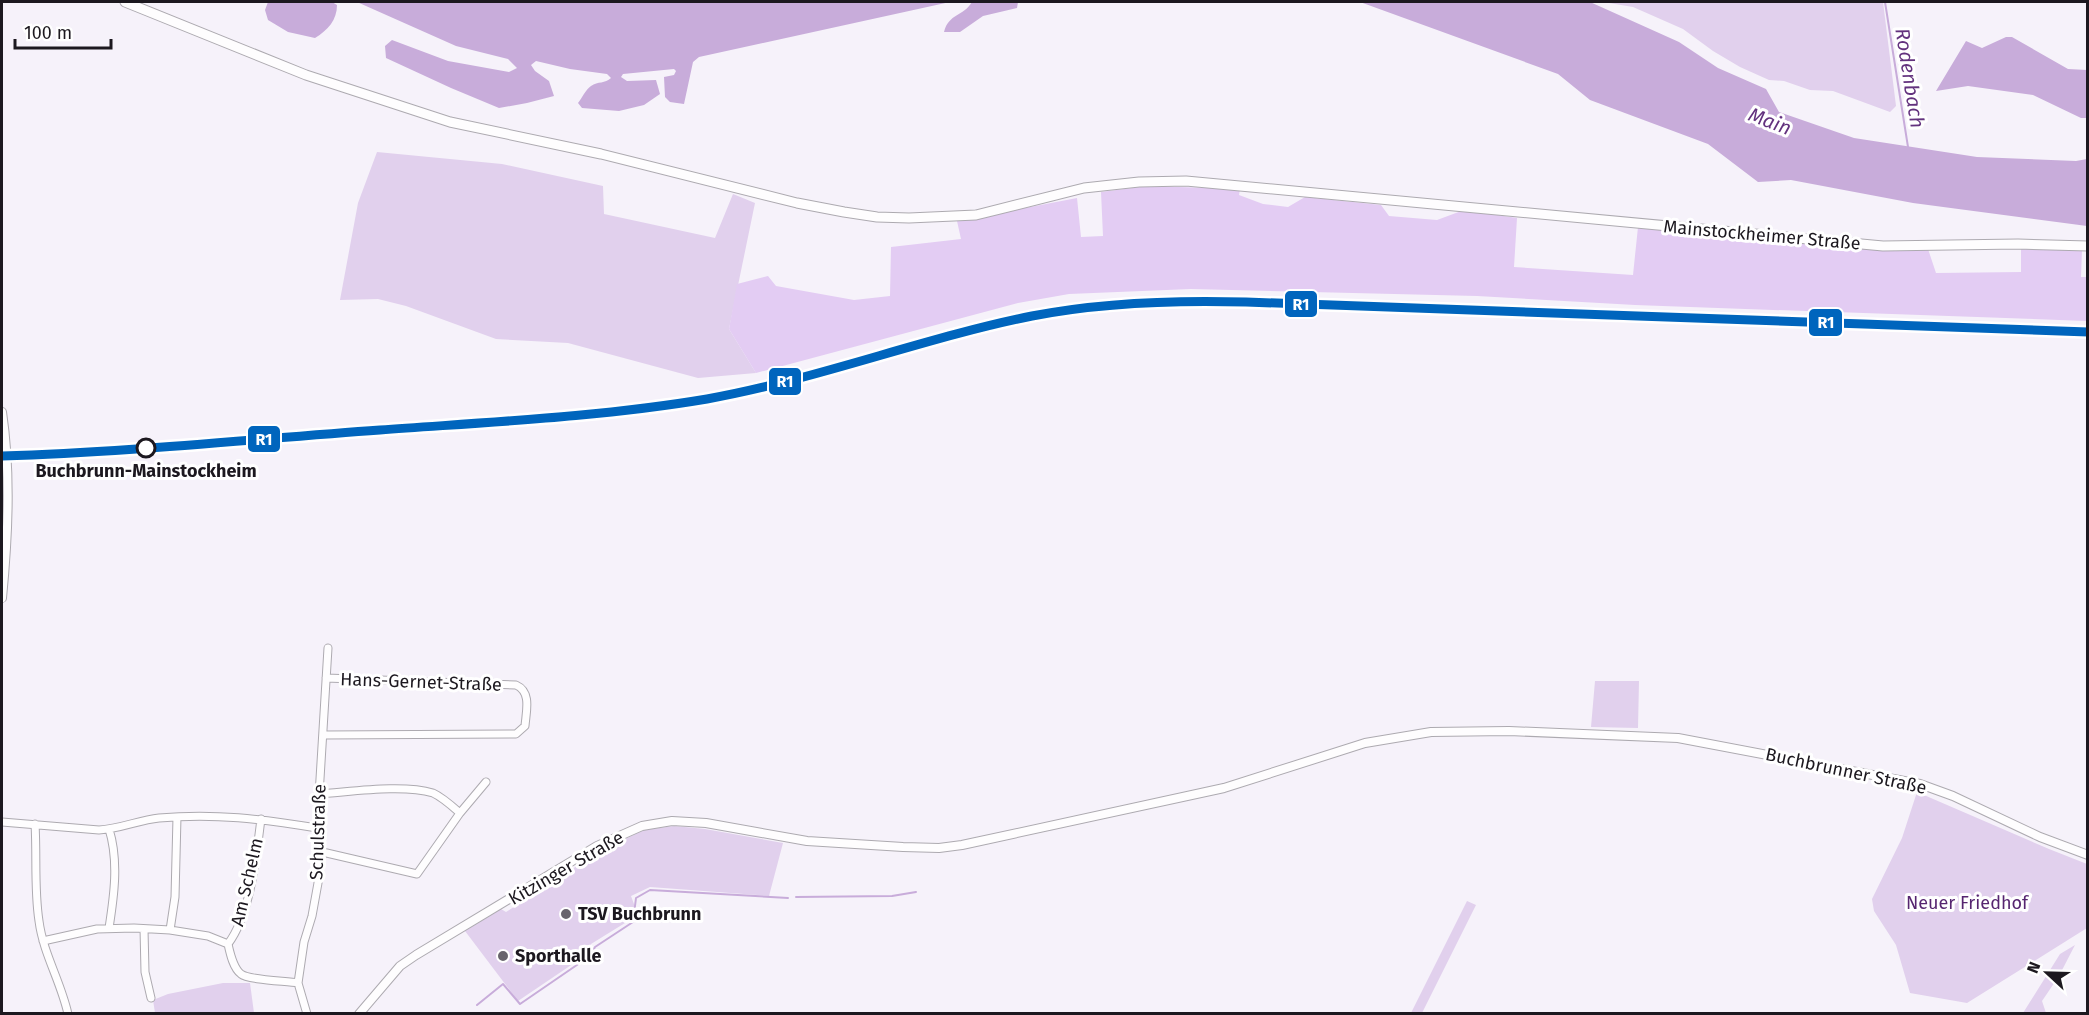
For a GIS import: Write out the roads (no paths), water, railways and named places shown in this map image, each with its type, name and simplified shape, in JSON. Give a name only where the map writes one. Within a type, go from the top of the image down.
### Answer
[{"type":"main road","name":"Mainstockheimer Straße","points":[[125,2],[306,75],[450,122],[600,154],[797,203],[877,217],[976,215],[1084,188],[1139,182],[1186,181],[1883,246],[2088,246]]},
{"type":"street","points":[[2,412],[6,439],[7,511],[2,598]]},
{"type":"street","name":"Schulstraße","points":[[307,1014],[298,983],[304,942],[318,883],[318,795],[324,735],[328,648]]},
{"type":"street","name":"Hans-Gernet-Straße","points":[[324,735],[516,734],[525,726],[526,716],[526,694],[523,688],[516,685],[327,678]]},
{"type":"street","name":"Buchbrunner Straße","points":[[807,841],[903,848],[939,848],[962,845],[1224,788],[1365,743],[1402,736],[1472,730],[1653,736],[1703,742],[1920,784],[1953,796],[2040,837],[2088,855]]},
{"type":"street","points":[[318,851],[417,874],[460,813],[486,782]]},
{"type":"street","points":[[318,795],[419,790],[435,794],[460,813]]},
{"type":"street","points":[[2,822],[109,829],[155,818],[177,817],[261,819],[317,828]]},
{"type":"street","points":[[170,930],[176,897],[177,817]]},
{"type":"street","name":"Am Schelm","points":[[261,819],[246,902],[235,934],[228,944],[231,958],[240,974],[251,979],[298,983]]},
{"type":"street","name":"Kitzinger Straße","points":[[359,1014],[400,966],[416,955],[597,846],[642,826],[672,820],[705,823],[807,841]]},
{"type":"street","points":[[35,824],[38,921],[43,941],[63,992],[68,1014]]},
{"type":"street","points":[[109,829],[115,854],[109,928]]},
{"type":"street","name":"Am Schelm","points":[[43,941],[109,928],[170,930],[208,936],[228,944]]},
{"type":"street","points":[[144,929],[145,972],[151,998]]},
{"type":"water","points":[[268,2],[332,2],[337,5],[337,10],[331,24],[315,38],[288,32],[268,20],[265,10]]},
{"type":"water","points":[[357,2],[950,2],[699,57],[693,62],[684,104],[670,102],[665,97],[664,77],[674,75],[676,71],[674,69],[623,74],[621,77],[627,81],[656,80],[660,94],[644,105],[619,111],[582,108],[578,103],[591,86],[611,78],[607,74],[536,61],[531,65],[535,71],[549,81],[554,96],[499,108],[386,58],[385,46],[392,40],[448,61],[509,72],[517,68],[508,59],[456,46]]},
{"type":"water","points":[[972,2],[1018,2],[1017,8],[983,16],[960,32],[944,32],[949,21]]},
{"type":"water","name":"Main","points":[[1360,2],[1590,2],[1679,42],[1718,68],[1766,89],[1779,112],[1854,138],[1977,157],[2076,161],[2087,159],[2087,226],[1913,203],[1791,180],[1758,182],[1708,144],[1590,100],[1558,74]]},
{"type":"water","points":[[2006,37],[2012,37],[2068,69],[2087,70],[2087,118],[2081,118],[2033,95],[1968,86],[1936,91],[1966,41],[1982,48]]},
{"type":"waterway","name":"Rodenbach","points":[[1885,2],[1908,147]]},
{"type":"waterway","points":[[477,1005],[503,984],[520,1004],[590,956],[595,947],[633,922],[636,898],[650,890],[788,898]]},
{"type":"waterway","points":[[796,897],[892,896],[916,892]]},
{"type":"place","name":"Buchbrunn-Mainstockheim","points":[[146,448]]},
{"type":"place","name":"TSV Buchbrunn","points":[[566,914]]},
{"type":"place","name":"Sporthalle","points":[[503,956]]},
{"type":"park label","name":"Neuer Friedhof","points":[[1967,903]]}]
